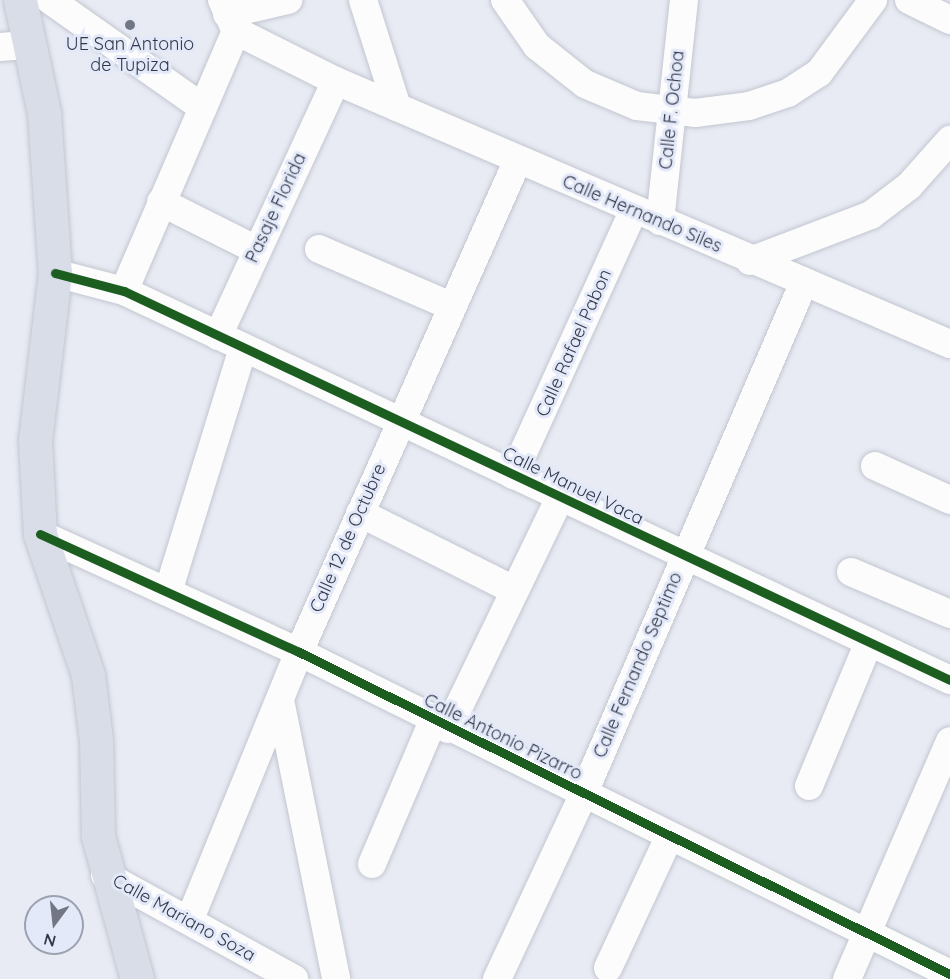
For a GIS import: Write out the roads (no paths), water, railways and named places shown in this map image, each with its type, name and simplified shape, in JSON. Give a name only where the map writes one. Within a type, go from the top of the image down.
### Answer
[{"type":"highway","points":[[20,0],[15,46],[44,112],[55,273],[35,440],[40,534],[88,675],[96,740],[98,836],[105,875],[137,979]]},
{"type":"street","points":[[50,0],[203,108]]},
{"type":"street","points":[[124,291],[203,108],[228,15],[288,0]]},
{"type":"street","points":[[363,0],[397,107]]},
{"type":"street","points":[[505,0],[537,46],[585,84],[637,106],[672,111],[749,106],[788,93],[819,73],[873,0]]},
{"type":"street","name":"Calle F. Ochoa","points":[[647,215],[672,111],[684,0]]},
{"type":"street","points":[[909,0],[950,20]]},
{"type":"street","name":"Calle Hernando Siles","points":[[228,15],[336,81],[517,162],[950,344]]},
{"type":"street","name":"Pasaje Florida","points":[[168,592],[230,342],[257,250],[336,81]]},
{"type":"street","points":[[750,261],[871,215],[909,186],[950,140]]},
{"type":"street","name":"Calle 12 de Octubre","points":[[190,919],[281,705],[299,652],[399,422],[517,162]]},
{"type":"street","points":[[161,202],[257,250]]},
{"type":"street","name":"Calle Rafael Pabon","points":[[513,475],[647,215]]},
{"type":"street","points":[[319,249],[452,306]]},
{"type":"street","name":"Calle Manuel Vaca","points":[[55,273],[124,291],[684,557],[950,680]]},
{"type":"street","name":"Calle Fernando Septimo","points":[[497,979],[583,795],[804,282]]},
{"type":"street","points":[[875,466],[950,500]]},
{"type":"street","points":[[372,864],[440,725],[560,497]]},
{"type":"street","points":[[360,513],[512,589]]},
{"type":"street","name":"Calle Antonio Pizarro","points":[[40,534],[299,652],[440,725],[950,974]]},
{"type":"street","points":[[851,572],[950,614]]},
{"type":"street","points":[[809,786],[869,642]]},
{"type":"street","points":[[281,705],[336,979]]},
{"type":"street","points":[[847,979],[869,934],[950,741]]},
{"type":"street","points":[[608,968],[669,837]]},
{"type":"street","name":"Calle Mariano Soza","points":[[105,875],[190,919],[294,979]]},
{"type":"place","name":"UE San Antonio de Tupiza","points":[[130,25]]}]
